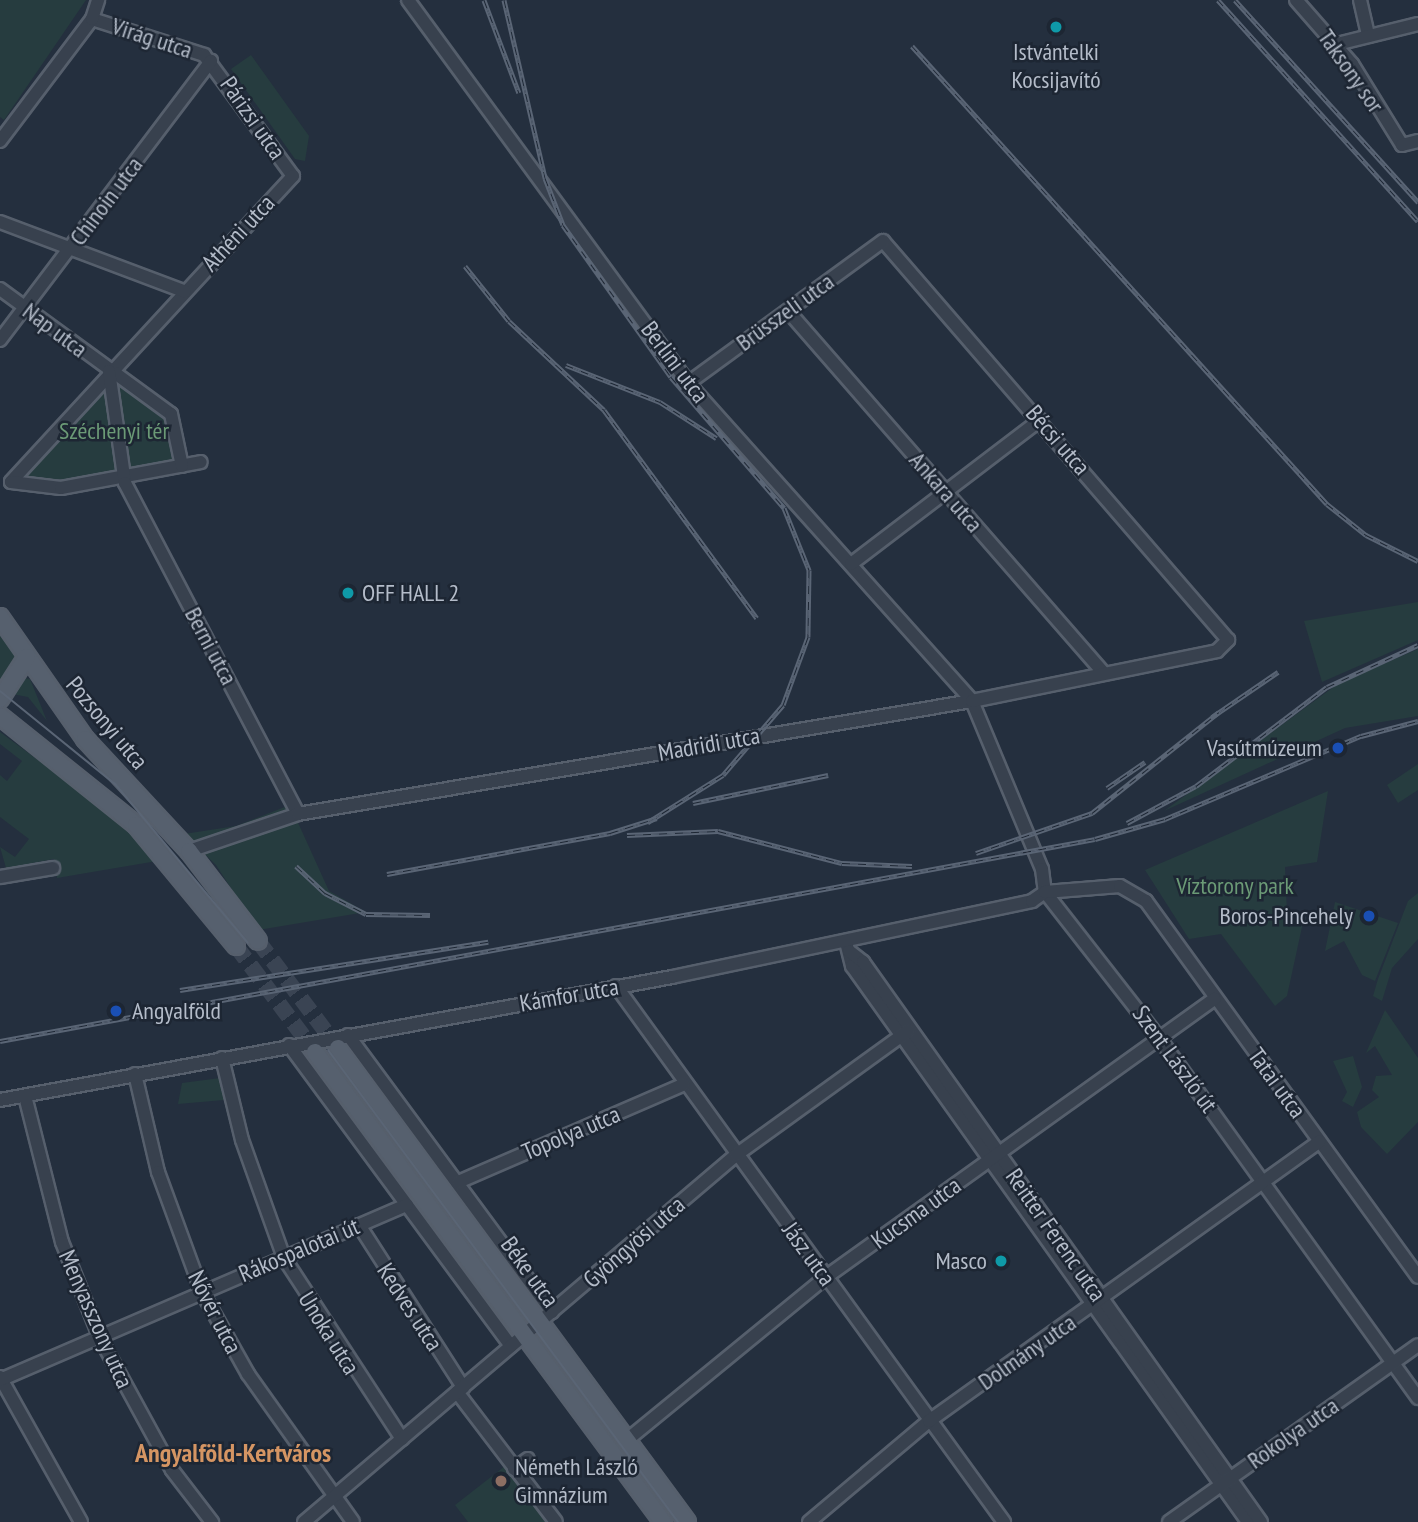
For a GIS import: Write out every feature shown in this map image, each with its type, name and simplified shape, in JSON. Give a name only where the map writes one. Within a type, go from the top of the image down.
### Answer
[{"type":"main road","name":"Pozsonyi utca","points":[[0,617],[85,739],[188,851]]},
{"type":"main road","points":[[0,699],[27,657]]},
{"type":"main road","name":"Pozsonyi utca","points":[[0,716],[92,786],[157,847],[236,946]]},
{"type":"main road","points":[[188,851],[258,941]]},
{"type":"main road","name":"Béke utca","points":[[338,1048],[687,1522]]},
{"type":"main road","name":"Béke utca","points":[[315,1052],[517,1341],[663,1522]]},
{"type":"street","points":[[0,141],[92,19],[98,0]]},
{"type":"street","name":"Berlini utca","points":[[408,0],[688,383],[972,701]]},
{"type":"street","name":"Taksony sor","points":[[1296,0],[1337,44],[1402,145],[1418,141]]},
{"type":"street","points":[[1360,0],[1368,36]]},
{"type":"street","name":"Virág utca","points":[[92,19],[211,61]]},
{"type":"street","points":[[1337,44],[1418,24]]},
{"type":"street","name":"Párizsi utca","points":[[211,61],[293,176]]},
{"type":"street","name":"Chinoin utca","points":[[0,340],[211,61]]},
{"type":"street","name":"Athéni utca","points":[[184,291],[293,176]]},
{"type":"street","points":[[0,222],[184,291],[5,480]]},
{"type":"street","name":"Brüsszeli utca","points":[[688,383],[883,242]]},
{"type":"street","name":"Bécsi utca","points":[[883,242],[1228,640]]},
{"type":"street","name":"Nap utca","points":[[0,289],[109,371]]},
{"type":"street","name":"Ankara utca","points":[[788,311],[1104,673]]},
{"type":"street","points":[[109,371],[171,414],[182,466]]},
{"type":"street","points":[[109,371],[124,480]]},
{"type":"street","points":[[851,565],[1040,420]]},
{"type":"street","points":[[5,480],[61,488],[124,480],[201,462]]},
{"type":"street","name":"Berni utca","points":[[124,480],[298,814]]},
{"type":"street","name":"Madridi utca","points":[[188,851],[298,814],[972,701],[1217,651],[1228,640]]},
{"type":"street","points":[[972,701],[1042,869],[1045,892]]},
{"type":"street","points":[[0,863],[2,877],[53,868]]},
{"type":"street","name":"Kámfor utca","points":[[0,1100],[289,1045],[848,946],[1032,901],[1045,892],[1134,891]]},
{"type":"street","name":"Tatai utca","points":[[1134,891],[1418,1277]]},
{"type":"street","name":"Szent László út","points":[[1045,892],[1060,903],[1418,1398]]},
{"type":"street","name":"Reitter Ferenc utca","points":[[848,946],[905,1033],[1097,1303],[1225,1481],[1261,1522]]},
{"type":"street","name":"Jász utca","points":[[616,986],[684,1084],[1004,1522]]},
{"type":"street","name":"Kucsma utca","points":[[627,1440],[826,1278],[1215,999]]},
{"type":"street","name":"Gyöngyösi utca","points":[[304,1522],[736,1155],[905,1033]]},
{"type":"street","name":"Béke utca","points":[[348,1035],[552,1312]]},
{"type":"street","name":"Béke utca","points":[[289,1045],[407,1205],[517,1341]]},
{"type":"street","name":"Unoka utca","points":[[222,1058],[260,1198],[284,1258],[402,1439]]},
{"type":"street","name":"Nővér utca","points":[[135,1074],[158,1172],[202,1292],[248,1374],[353,1522]]},
{"type":"street","name":"Topolya utca","points":[[458,1182],[684,1084]]},
{"type":"street","name":"Menyasszony utca","points":[[25,1096],[62,1242],[100,1338],[172,1470],[212,1522]]},
{"type":"street","name":"Dolmány utca","points":[[809,1522],[929,1421],[1319,1142]]},
{"type":"street","name":"Rákospalotai út","points":[[0,1379],[407,1205]]},
{"type":"street","name":"Kedves utca","points":[[359,1225],[460,1389],[514,1469],[556,1522]]},
{"type":"street","name":"Rokolya utca","points":[[1169,1522],[1418,1345]]},
{"type":"street","points":[[0,1379],[81,1522]]},
{"type":"street","points":[[514,1469],[528,1459]]},
{"type":"street","name":"Reitter Ferenc utca","points":[[1225,1481],[1248,1522]]},
{"type":"green space","points":[[0,0],[86,0],[4,120],[0,117]]},
{"type":"green space","points":[[251,55],[309,136],[305,161],[295,159],[231,69]]},
{"type":"green space","name":"Széchenyi tér","points":[[110,377],[167,417],[176,462],[52,483],[22,480]]},
{"type":"green space","points":[[1418,602],[1418,640],[1322,682],[1304,621]]},
{"type":"green space","points":[[0,626],[21,656],[0,689]]},
{"type":"green space","points":[[1418,649],[1418,716],[1345,728],[1164,811],[1339,683]]},
{"type":"green space","points":[[21,677],[30,679],[47,721],[28,697],[12,694]]},
{"type":"green space","points":[[0,732],[114,816],[157,861],[57,878],[54,859],[6,868],[0,847],[15,857],[29,839],[0,817],[0,775],[7,781],[22,761],[0,744]]},
{"type":"green space","points":[[1418,764],[1418,790],[1398,803],[1387,785]]},
{"type":"green space","name":"Víztorony park","points":[[1328,791],[1317,862],[1285,867],[1287,913],[1302,913],[1302,927],[1287,996],[1275,1006],[1221,934],[1189,939],[1145,870]]},
{"type":"green space","points":[[290,805],[329,891],[366,912],[258,930],[216,865],[184,834],[236,826]]},
{"type":"green space","points":[[1418,893],[1418,939],[1392,968],[1382,1001],[1373,996],[1378,979],[1408,901]]},
{"type":"green space","points":[[1335,902],[1398,923],[1375,981],[1362,975],[1344,941],[1325,951]]},
{"type":"green space","points":[[1385,1010],[1418,1058],[1418,1122],[1387,1154],[1361,1127],[1357,1112],[1379,1097],[1372,1090],[1376,1076],[1392,1075],[1375,1046],[1366,1053]]},
{"type":"green space","points":[[1353,1056],[1362,1087],[1353,1107],[1342,1101],[1347,1092],[1333,1061]]},
{"type":"green space","points":[[220,1078],[224,1100],[178,1104],[182,1083]]},
{"type":"green space","name":"Németh László Gimnázium","points":[[505,1466],[548,1522],[468,1522],[455,1505]]},
{"type":"tunnel","points":[[258,941],[338,1048]]},
{"type":"tunnel","points":[[236,946],[315,1052]]},
{"type":"tram line","points":[[0,691],[115,784],[248,943]]},
{"type":"tram line","points":[[328,1050],[678,1522]]},
{"type":"railway","points":[[484,0],[519,93]]},
{"type":"railway","points":[[504,0],[545,178],[563,225],[671,377],[784,508],[809,570],[808,637],[783,705],[723,775],[648,822]]},
{"type":"railway","points":[[1218,0],[1418,221]]},
{"type":"railway","points":[[1235,0],[1418,202]]},
{"type":"railway","points":[[912,46],[1327,504],[1366,535],[1418,561]]},
{"type":"railway","points":[[465,266],[509,321],[604,410],[757,618]]},
{"type":"railway","points":[[566,365],[660,402],[716,438]]},
{"type":"railway","points":[[1127,823],[1196,786],[1327,687],[1418,645]]},
{"type":"railway","points":[[1212,717],[1278,672]]},
{"type":"railway","points":[[976,853],[1092,813],[1219,712]]},
{"type":"railway","points":[[0,1041],[1095,839],[1165,819],[1361,736],[1418,721]]},
{"type":"railway","points":[[1107,788],[1145,762]]},
{"type":"railway","points":[[693,803],[828,775]]},
{"type":"railway","points":[[387,874],[610,833],[657,818]]},
{"type":"railway","points":[[627,835],[718,831],[842,863],[912,866]]},
{"type":"railway","points":[[296,866],[325,893],[366,914],[430,915]]},
{"type":"railway","points":[[180,990],[488,942]]},
{"type":"place","name":"Istvántelki Kocsijavító","points":[[1056,27]]},
{"type":"place","name":"OFF HALL 2","points":[[348,593]]},
{"type":"place","name":"Vasútmúzeum","points":[[1338,748]]},
{"type":"place","name":"Boros-Pincehely","points":[[1369,916]]},
{"type":"place","name":"Angyalföld","points":[[116,1011]]},
{"type":"place","name":"Masco","points":[[1001,1261]]},
{"type":"place","name":"Németh László Gimnázium","points":[[501,1481]]},
{"type":"district","name":"Angyalföld-Kertváros","points":[[233,1453]]}]
